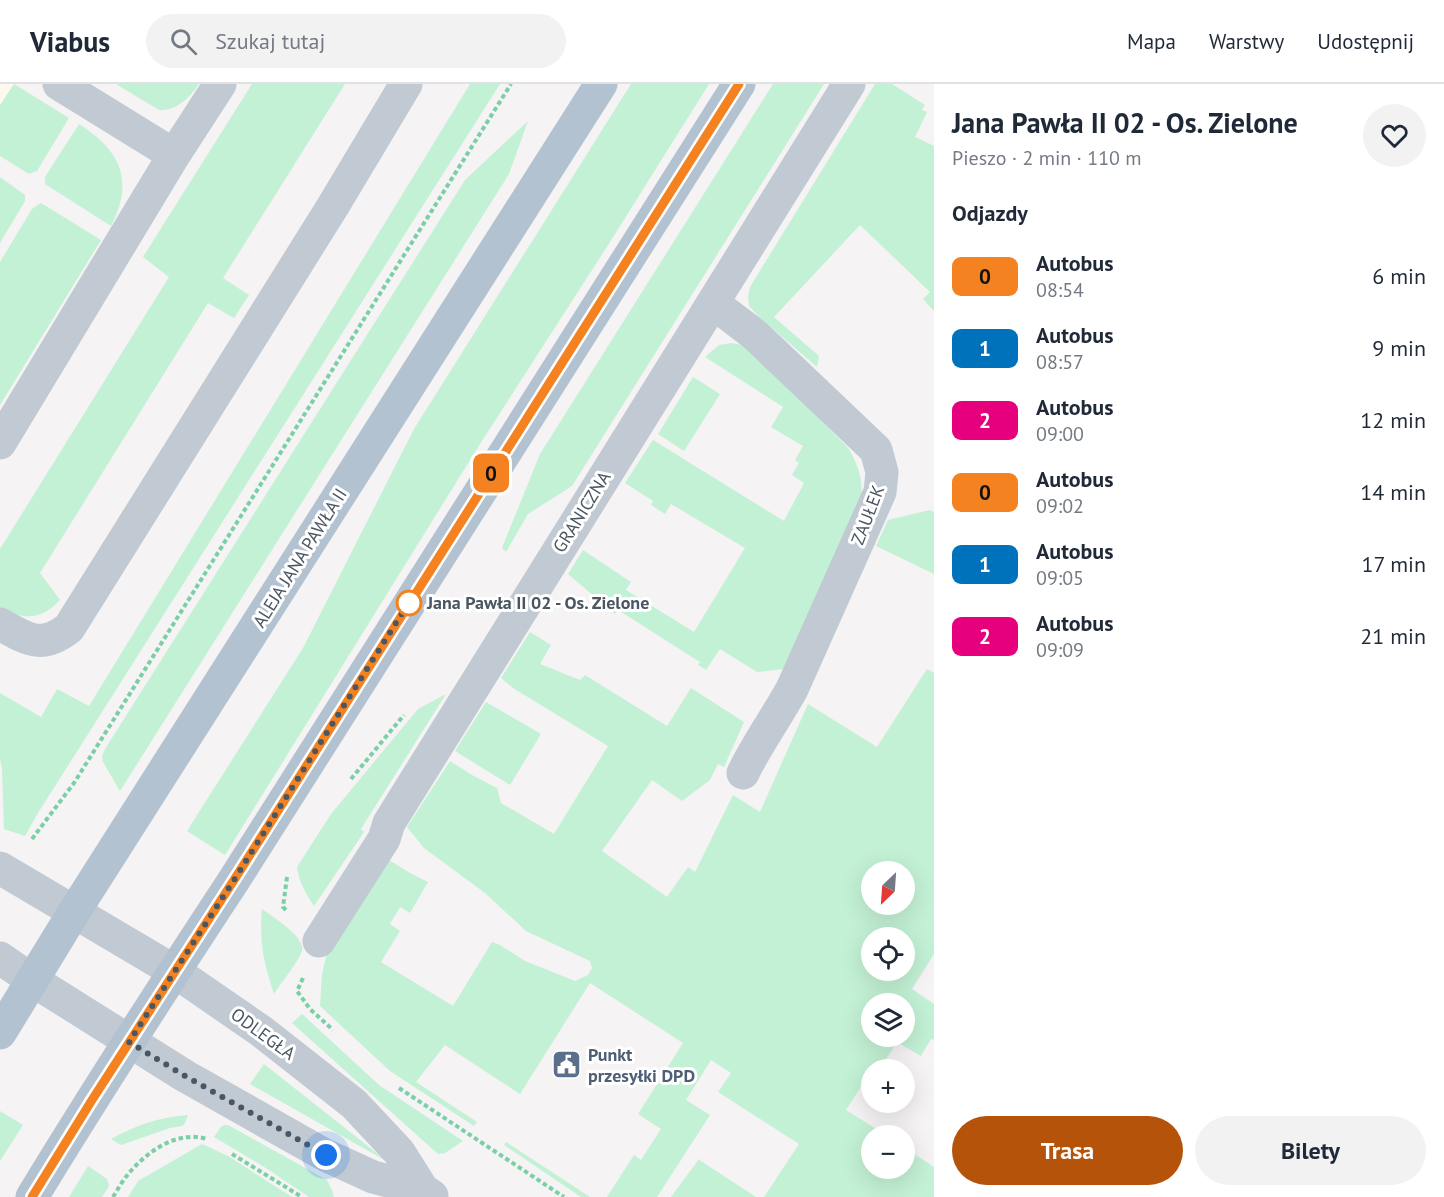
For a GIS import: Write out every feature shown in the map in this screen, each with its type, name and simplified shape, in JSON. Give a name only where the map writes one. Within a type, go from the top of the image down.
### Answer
[{"type":"main road","name":"ALEJA JANA PAWŁA II","points":[[0,1033],[74,912],[601,84]]},
{"type":"main road","points":[[32,1197],[739,84]]},
{"type":"street","points":[[59,84],[174,155]]},
{"type":"street","points":[[0,443],[174,155],[220,84]]},
{"type":"street","points":[[0,624],[26,639],[35,641],[61,634],[69,628],[333,206],[406,84]]},
{"type":"street","name":"GRANICZNA","points":[[319,941],[384,839],[389,823],[849,84]]},
{"type":"street","name":"ZAUŁEK","points":[[713,303],[755,334],[876,450],[882,472],[880,492],[792,689],[742,773]]},
{"type":"street","name":"ODLEGŁA","points":[[0,868],[174,971],[261,1031],[354,1104],[399,1152],[428,1193]]},
{"type":"street","name":"ODLEGŁA","points":[[0,958],[185,1076],[326,1155],[365,1187],[428,1193]]},
{"type":"path","points":[[29,843],[74,783],[511,84]]},
{"type":"path","points":[[113,1197],[128,1174],[151,1152],[173,1140],[197,1136],[208,1140]]},
{"type":"path","points":[[228,1152],[302,1197]]},
{"type":"shaded area","points":[[0,84],[14,84],[0,105]]},
{"type":"green space","points":[[14,84],[69,118],[37,171],[29,174],[0,156],[0,105]]},
{"type":"green space","points":[[116,84],[199,84],[182,103],[159,110]]},
{"type":"green space","points":[[252,84],[345,84],[223,278],[249,295],[234,318],[208,303],[40,573],[60,600],[39,615],[17,615],[0,609],[0,549],[169,277],[143,257]]},
{"type":"green space","points":[[470,84],[500,84],[25,836],[4,829],[0,759],[0,693],[41,717],[57,689],[89,706]]},
{"type":"green space","points":[[631,84],[709,84],[480,444],[225,855],[187,831],[303,648],[414,429]]},
{"type":"green space","points":[[773,84],[824,84],[572,486],[528,514],[506,552],[502,548],[540,454]]},
{"type":"green space","points":[[875,84],[892,84],[925,105],[922,110],[927,112],[915,137],[934,146],[934,311],[923,299],[930,292],[860,225],[774,317],[819,356],[817,367],[749,306],[750,287]]},
{"type":"green space","points":[[528,121],[509,174],[120,791],[103,762],[102,756],[105,749],[465,180]]},
{"type":"green space","points":[[79,124],[105,144],[119,168],[122,194],[111,226],[45,184],[45,177]]},
{"type":"green space","points":[[0,177],[25,195],[25,201],[0,243]]},
{"type":"green space","points":[[41,203],[101,240],[0,405],[0,262],[32,209]]},
{"type":"green space","points":[[731,343],[751,349],[849,449],[861,478],[862,498],[783,669],[757,672],[720,649],[706,670],[698,665],[700,662],[618,610],[615,614],[568,574],[583,550],[631,582],[626,590],[694,632],[745,548],[671,504],[665,514],[651,505],[653,501],[625,483],[653,440],[784,521],[804,483],[792,475],[799,463],[795,460],[803,446],[771,427],[783,407],[705,357],[719,345]]},
{"type":"green space","points":[[693,377],[720,394],[684,451],[658,434]]},
{"type":"green space","points":[[930,510],[934,512],[934,574],[876,546],[888,520]]},
{"type":"green space","points":[[530,632],[551,645],[540,664],[580,680],[585,675],[667,726],[691,688],[744,722],[724,767],[718,764],[710,780],[682,801],[652,780],[602,851],[667,897],[688,867],[695,872],[733,795],[760,812],[808,704],[877,747],[927,669],[934,673],[934,954],[912,989],[934,1004],[934,1040],[931,1039],[921,1056],[906,1047],[915,1047],[915,993],[861,993],[861,1047],[894,1047],[886,1059],[861,1059],[861,1087],[846,1110],[870,1125],[861,1125],[861,1179],[915,1179],[915,1155],[934,1167],[934,1197],[764,1197],[799,1144],[718,1092],[731,1073],[711,1060],[686,1100],[710,1115],[657,1197],[607,1197],[634,1155],[641,1160],[661,1129],[638,1114],[683,1043],[590,983],[520,1094],[445,1045],[416,1082],[477,1122],[474,1126],[390,1071],[320,1006],[322,974],[327,953],[386,858],[428,882],[410,913],[400,907],[390,924],[400,931],[381,962],[453,1006],[492,942],[525,961],[575,981],[588,975],[592,968],[590,961],[526,931],[485,893],[424,848],[407,827],[450,761],[497,788],[501,803],[554,834],[608,746],[513,688],[501,678]]},
{"type":"green space","points":[[446,694],[361,829],[364,832],[314,906],[303,888],[297,867],[331,814],[418,709]]},
{"type":"green space","points":[[486,702],[541,734],[510,785],[455,751]]},
{"type":"green space","points":[[262,909],[288,928],[302,946],[297,960],[274,994],[263,953]]},
{"type":"green space","points":[[302,1014],[379,1085],[463,1141],[445,1153],[438,1154],[292,1023]]},
{"type":"green space","points":[[264,1064],[388,1162],[250,1084]]},
{"type":"green space","points":[[0,1111],[23,1125],[0,1161]]},
{"type":"green space","points":[[188,1115],[182,1126],[121,1145],[111,1139],[148,1122]]},
{"type":"green space","points":[[224,1125],[228,1125],[327,1180],[334,1197],[309,1197],[214,1137]]},
{"type":"green space","points":[[506,1142],[590,1197],[581,1197],[504,1145]]},
{"type":"green space","points":[[202,1144],[228,1156],[292,1197],[128,1197],[138,1181]]},
{"type":"green space","points":[[699,1159],[701,1161],[756,1197],[671,1197]]},
{"type":"green space","points":[[88,1166],[107,1179],[109,1186],[102,1197],[69,1197]]},
{"type":"bus line","name":"0","points":[[32,1197],[739,84]]},
{"type":"place","name":"Jana Pawła II 02 - Os. Zielone","points":[[409,603]]},
{"type":"place","name":"Punkt przesyłki DPD","points":[[567,1065]]},
{"type":"route","points":[[326,1155],[129,1042],[413,596],[409,603]]}]
